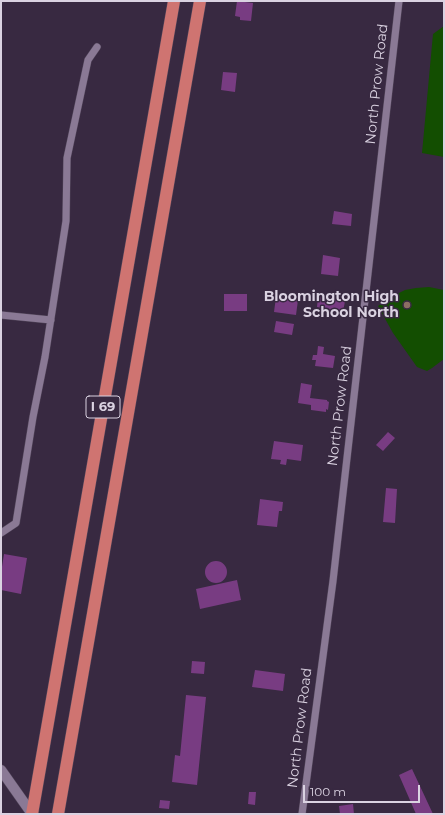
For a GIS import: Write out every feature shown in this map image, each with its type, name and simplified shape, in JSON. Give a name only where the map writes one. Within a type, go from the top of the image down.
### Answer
[{"type":"highway","name":"I 69","points":[[32,814],[174,1]]},
{"type":"highway","name":"I 69","points":[[58,814],[200,1]]},
{"type":"street","name":"North Prow Road","points":[[302,814],[333,581],[399,1]]},
{"type":"street","points":[[1,533],[16,523],[51,320],[66,221],[67,158],[88,60],[97,47]]},
{"type":"street","points":[[1,315],[51,320]]},
{"type":"street","points":[[1,770],[32,814]]},
{"type":"green space","points":[[444,26],[444,157],[422,153],[433,34]]},
{"type":"green space","points":[[429,287],[444,290],[444,359],[427,371],[417,367],[393,333],[378,306],[387,299],[405,290]]},
{"type":"building","points":[[237,1],[253,3],[251,21],[240,20],[240,17],[235,16]]},
{"type":"building","points":[[223,72],[237,73],[235,92],[221,90]]},
{"type":"building","points":[[334,211],[352,214],[351,226],[332,224]]},
{"type":"building","points":[[323,255],[340,258],[338,276],[321,274]]},
{"type":"building","points":[[224,294],[247,294],[247,311],[224,311]]},
{"type":"building","points":[[276,297],[298,300],[296,315],[274,312]]},
{"type":"building","points":[[318,297],[345,301],[343,312],[317,307]]},
{"type":"building","points":[[276,321],[294,324],[292,335],[274,332]]},
{"type":"building","points":[[318,346],[324,347],[323,354],[335,356],[333,368],[315,366],[316,360],[312,360],[313,355],[317,355]]},
{"type":"building","points":[[301,383],[312,385],[310,398],[327,400],[329,402],[328,410],[326,409],[326,412],[311,410],[311,405],[298,403]]},
{"type":"building","points":[[388,432],[395,438],[383,451],[376,445]]},
{"type":"building","points":[[274,441],[303,445],[301,461],[287,459],[286,465],[280,464],[281,460],[271,459]]},
{"type":"building","points":[[386,488],[397,489],[395,523],[383,522]]},
{"type":"building","points":[[260,499],[283,502],[282,511],[279,511],[277,527],[257,525]]},
{"type":"building","points":[[4,554],[27,558],[21,594],[1,590],[1,573]]},
{"type":"building","points":[[216,561],[224,564],[227,572],[224,580],[216,583],[208,580],[205,572],[208,564]]},
{"type":"building","points":[[237,580],[241,600],[200,609],[196,589]]},
{"type":"building","points":[[192,661],[205,662],[204,674],[191,673]]},
{"type":"building","points":[[255,670],[285,674],[283,691],[252,687]]},
{"type":"building","points":[[186,695],[206,697],[197,785],[172,782],[175,755],[180,756]]},
{"type":"building","points":[[412,769],[433,814],[416,814],[399,775]]},
{"type":"building","points":[[249,792],[256,792],[255,805],[248,804]]},
{"type":"building","points":[[160,800],[170,801],[169,809],[159,808]]},
{"type":"building","points":[[353,804],[354,814],[340,814],[339,806]]},
{"type":"place","name":"Bloomington High School North","points":[[407,305]]}]
